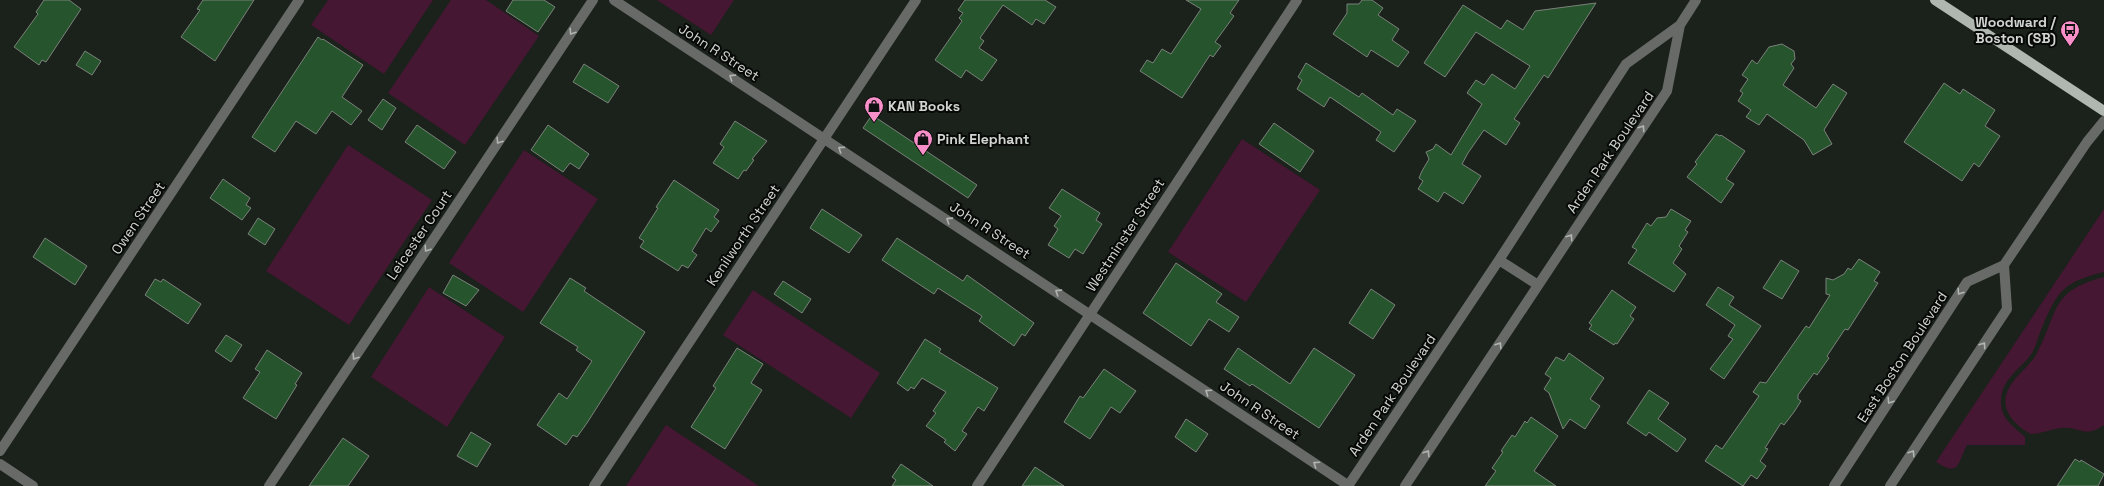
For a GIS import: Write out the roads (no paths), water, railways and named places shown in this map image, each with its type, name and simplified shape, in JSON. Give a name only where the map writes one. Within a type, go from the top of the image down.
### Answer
[{"type":"main road","points":[[1935,0],[2104,112]]},
{"type":"street","name":"Owen Street","points":[[0,452],[299,0]]},
{"type":"street","name":"Leicester Court","points":[[269,486],[593,0]]},
{"type":"street","name":"John R Street","points":[[614,0],[825,138],[1348,486]]},
{"type":"street","name":"Kenilworth Street","points":[[594,486],[916,0]]},
{"type":"street","name":"Westminster Street","points":[[976,486],[1297,0]]},
{"type":"street","name":"Arden Park Boulevard","points":[[1406,486],[1667,91],[1680,25],[1696,0]]},
{"type":"street","name":"Arden Park Boulevard","points":[[1348,486],[1499,260],[1626,64],[1680,25]]},
{"type":"street","points":[[1890,486],[2007,309],[2004,265],[2087,142],[2104,121]]},
{"type":"street","points":[[1499,260],[1538,285]]},
{"type":"street","name":"East Boston Boulevard","points":[[1840,484],[1967,282],[2004,265]]},
{"type":"street","points":[[0,464],[33,486]]},
{"type":"place","name":"Woodward / Boston (SB)","points":[[2070,47]]},
{"type":"place","name":"KAN Books","points":[[874,123]]},
{"type":"place","name":"Pink Elephant","points":[[923,156]]}]
